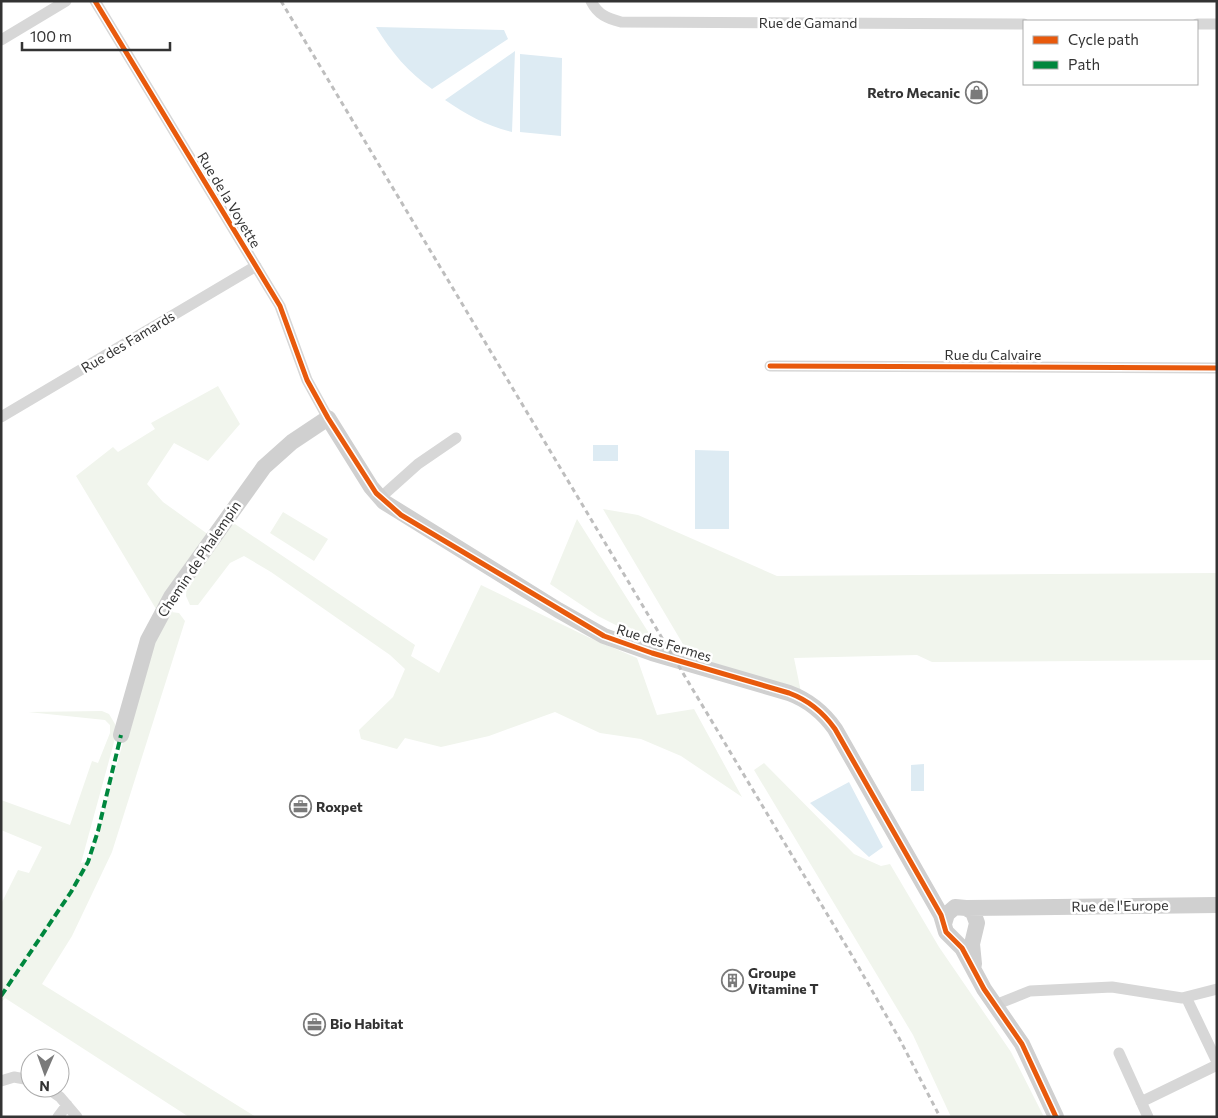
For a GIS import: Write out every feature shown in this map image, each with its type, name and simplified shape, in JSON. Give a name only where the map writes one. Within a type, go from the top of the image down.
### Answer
[{"type":"street","points":[[1,40],[66,1]]},
{"type":"street","name":"Rue de la Voyette","points":[[95,1],[284,314],[307,380],[328,418]]},
{"type":"street","name":"Rue de Gamand","points":[[593,6],[603,17],[633,22],[1023,24]]},
{"type":"street","points":[[1198,24],[1217,24]]},
{"type":"street","name":"Rue des Famards","points":[[1,417],[256,266]]},
{"type":"street","name":"Rue du Calvaire","points":[[770,366],[1217,368]]},
{"type":"street","name":"Rue des Fermes","points":[[328,418],[380,498],[402,515],[604,636],[652,653],[789,693],[815,707],[835,729],[924,890],[938,910],[948,931],[962,948],[977,976]]},
{"type":"street","name":"Chemin de Phalempin","points":[[121,735],[148,640],[170,596],[264,468],[292,442],[328,418]]},
{"type":"street","points":[[380,498],[418,464],[456,438]]},
{"type":"street","name":"Rue des Fermes","points":[[924,890],[943,904],[962,907]]},
{"type":"street","name":"Rue de l'Europe","points":[[1022,907],[1217,905]]},
{"type":"street","points":[[962,907],[1022,907],[991,915],[966,940],[948,931],[948,912],[962,907]]},
{"type":"street","points":[[962,907],[976,917],[976,931],[971,951],[977,976],[1026,1051],[1056,1117]]},
{"type":"street","points":[[995,1006],[1030,991],[1107,987],[1186,997],[1217,989]]},
{"type":"street","points":[[1141,1102],[1217,1064],[1186,997]]},
{"type":"street","points":[[1119,1053],[1148,1117]]},
{"type":"street","points":[[1,1081],[14,1077],[20,1078]]},
{"type":"street","points":[[59,1098],[77,1117]]},
{"type":"street","points":[[58,1117],[67,1105]]},
{"type":"shaded area","points":[[376,27],[504,30],[508,39],[432,89],[415,76],[401,61]]},
{"type":"shaded area","points":[[515,51],[512,132],[494,127],[477,119],[445,100]]},
{"type":"shaded area","points":[[520,54],[562,58],[561,136],[520,132]]},
{"type":"shaded area","points":[[218,386],[240,424],[208,461],[174,443],[147,484],[163,502],[209,535],[156,609],[76,476],[113,447],[118,452],[155,429],[151,423]]},
{"type":"shaded area","points":[[593,445],[618,445],[618,461],[593,461]]},
{"type":"shaded area","points":[[695,450],[729,451],[729,529],[695,529]]},
{"type":"shaded area","points":[[603,509],[638,515],[777,576],[1217,573],[1217,660],[932,662],[917,655],[794,658],[801,692],[690,656]]},
{"type":"shaded area","points":[[283,512],[328,539],[314,561],[270,533]]},
{"type":"shaded area","points":[[577,519],[657,646],[598,616],[550,584]]},
{"type":"shaded area","points":[[232,522],[415,645],[411,656],[439,673],[481,585],[590,638],[637,658],[657,715],[694,709],[742,797],[681,756],[641,739],[600,733],[555,712],[489,736],[441,747],[405,738],[397,749],[361,739],[359,730],[393,697],[405,669],[390,655],[271,572],[244,556],[230,563],[198,605],[190,605],[186,596],[187,583]]},
{"type":"shaded area","points":[[171,612],[179,613],[185,621],[112,852],[72,936],[42,984],[256,1117],[189,1117],[5,998],[1,1003],[1,904],[18,870],[29,873],[42,847],[1,830],[1,800],[70,825],[92,761],[98,763],[110,733],[110,725],[105,720],[28,712],[102,711],[109,714],[115,724],[116,735],[81,863],[90,860],[148,653]]},
{"type":"shaded area","points":[[764,763],[854,854],[881,866],[890,864],[939,947],[1011,1052],[1044,1117],[951,1117],[913,1035],[754,770]]},
{"type":"shaded area","points":[[924,764],[924,791],[911,791],[911,765]]},
{"type":"shaded area","points":[[849,782],[883,847],[869,857],[810,803]]},
{"type":"railway","points":[[281,1],[854,959],[899,1038],[940,1117]]},
{"type":"marked path","points":[[1,996],[71,892],[88,862],[98,831],[121,735]]},
{"type":"cycle path","points":[[95,1],[280,306],[307,380],[328,418],[376,493],[401,515],[604,636],[652,653],[789,693],[803,699],[820,712],[835,729],[941,915],[946,932],[962,948],[984,989],[1022,1044],[1056,1117]]},
{"type":"cycle path","points":[[770,366],[1217,368]]},
{"type":"place","name":"Retro Mecanic","points":[[976,93]]},
{"type":"place","name":"Roxpet","points":[[300,807]]},
{"type":"place","name":"Groupe Vitamine T","points":[[732,981]]},
{"type":"place","name":"Bio Habitat","points":[[314,1024]]}]
